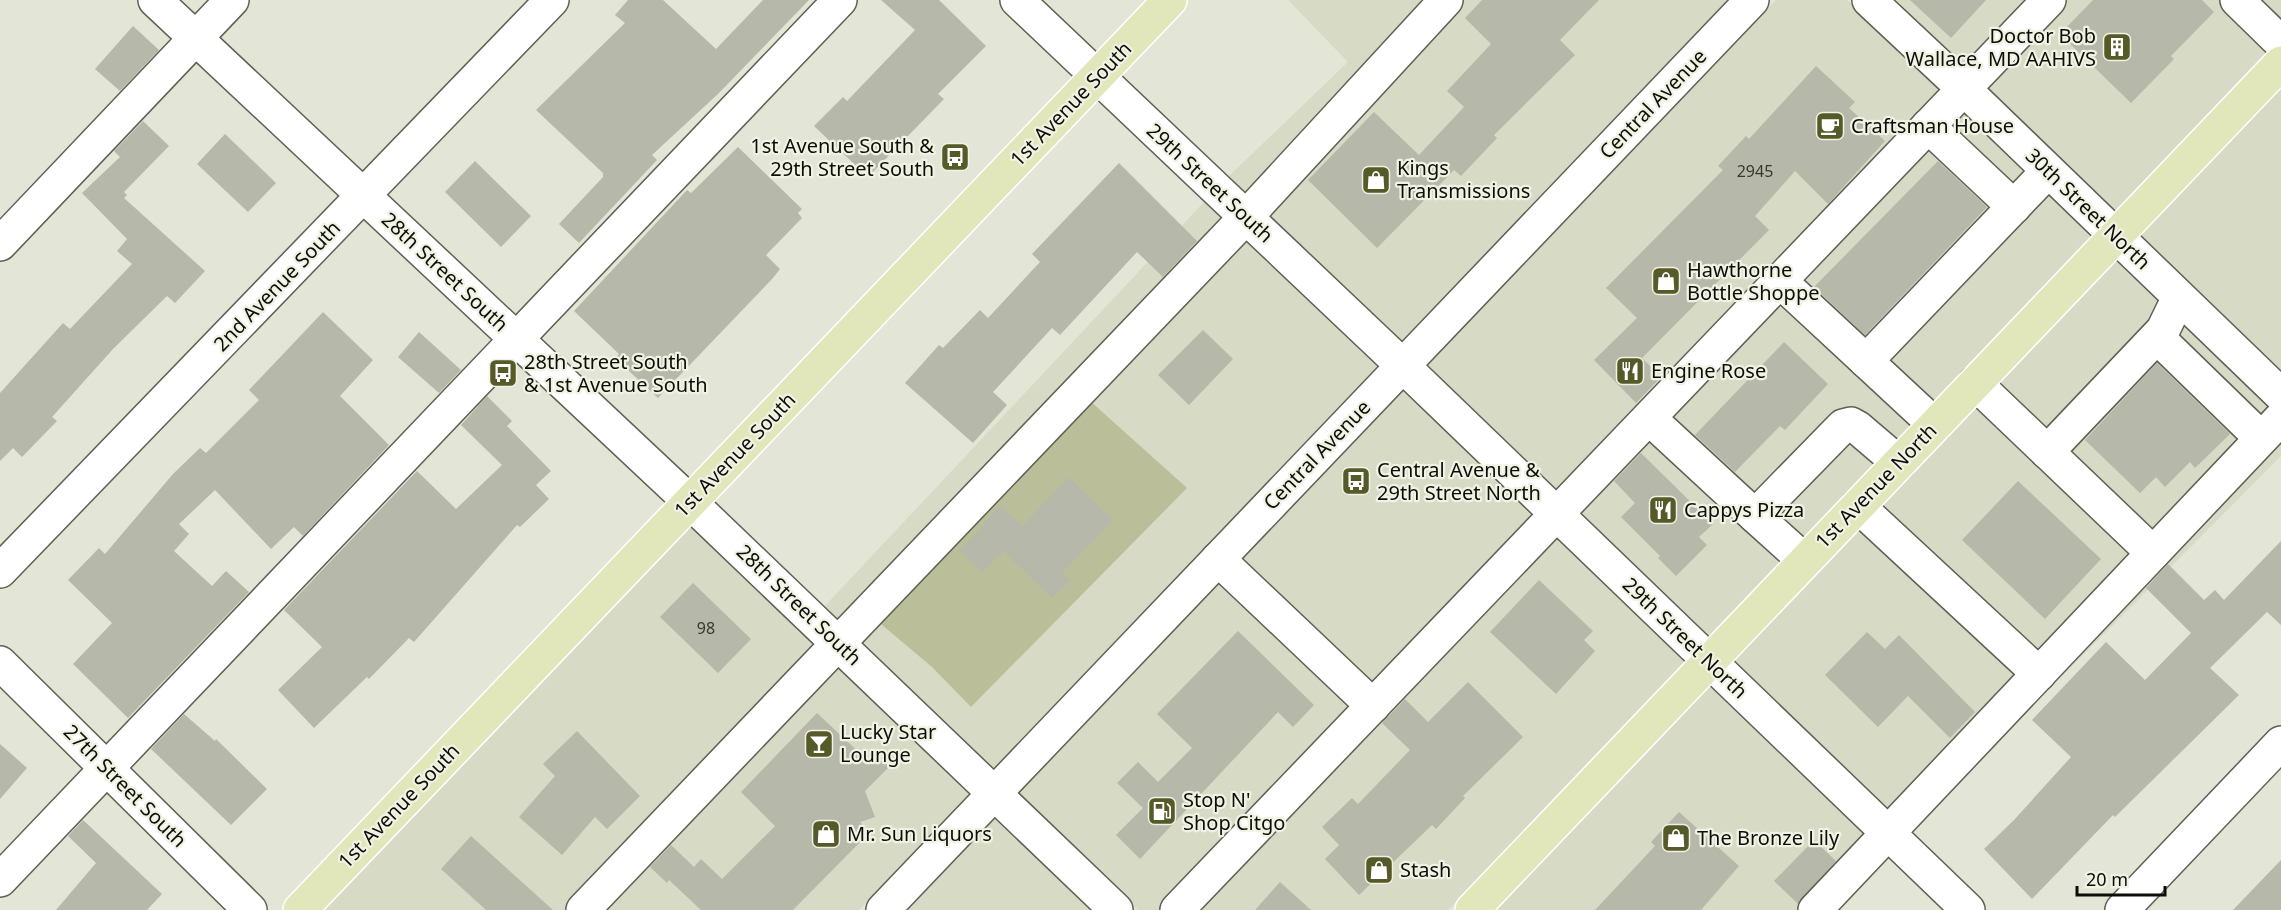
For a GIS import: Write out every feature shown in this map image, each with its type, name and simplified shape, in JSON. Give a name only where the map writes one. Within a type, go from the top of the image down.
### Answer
[{"type":"main road","name":"1st Avenue South","points":[[300,910],[1170,0]]},
{"type":"main road","name":"1st Avenue North","points":[[1472,910],[2281,63]]},
{"type":"street","name":"28th Street South","points":[[155,0],[690,502],[1116,910]]},
{"type":"street","points":[[0,244],[232,0]]},
{"type":"street","name":"2nd Avenue South","points":[[0,571],[552,0]]},
{"type":"street","points":[[0,880],[840,0]]},
{"type":"street","name":"29th Street South","points":[[1017,0],[1403,366]]},
{"type":"street","points":[[583,910],[1246,217],[1446,0]]},
{"type":"street","name":"30th Street North","points":[[1869,0],[2281,395]]},
{"type":"street","points":[[1177,910],[2049,0]]},
{"type":"street","points":[[2237,0],[2281,43]]},
{"type":"street","name":"Central Avenue","points":[[883,910],[1403,366],[1745,2]]},
{"type":"street","points":[[1928,126],[2014,207]]},
{"type":"street","points":[[1866,361],[2048,171]]},
{"type":"street","points":[[1780,281],[1935,425]]},
{"type":"street","points":[[2048,452],[2163,330],[2179,297]]},
{"type":"street","points":[[1815,910],[2271,428],[2157,337]]},
{"type":"street","name":"29th Street North","points":[[1403,366],[1968,910]]},
{"type":"street","points":[[1975,383],[2153,553]]},
{"type":"street","points":[[1649,418],[1805,561]]},
{"type":"street","points":[[1755,516],[1843,426],[1851,424],[1858,428],[1899,463]]},
{"type":"street","points":[[1858,506],[2039,674]]},
{"type":"street","points":[[1218,559],[1373,706]]},
{"type":"street","name":"27th Street South","points":[[0,663],[250,910]]},
{"type":"street","points":[[2122,910],[2281,743]]},
{"type":"shaded area","points":[[1288,0],[1729,0],[1401,343],[1227,178],[1348,62]]},
{"type":"shaded area","points":[[1776,0],[1847,0],[2093,235],[1708,638],[1426,367]]},
{"type":"shaded area","points":[[1892,0],[2281,0],[2281,38],[2114,213]]},
{"type":"shaded area","points":[[2281,88],[2281,374],[2139,236]]},
{"type":"shaded area","points":[[1206,200],[1380,365],[993,770],[823,608]]},
{"type":"shaded area","points":[[2118,258],[2281,416],[2281,456],[1908,831],[1732,662]]},
{"type":"shaded area","points":[[1405,388],[1687,660],[1448,910],[1138,910],[1017,794]]},
{"type":"shaded area","points":[[692,525],[772,601],[799,633],[802,630],[972,792],[859,910],[324,910]]},
{"type":"shaded area","points":[[1711,684],[1886,852],[1829,910],[1495,910]]},
{"type":"shaded area","points":[[996,816],[1094,910],[907,910]]},
{"type":"green space","points":[[1089,400],[1187,488],[971,707],[932,667],[875,619]]},
{"type":"building","points":[[628,0],[663,0],[716,49],[763,0],[809,0],[719,93],[652,155],[657,160],[579,243],[559,224],[603,177],[603,173],[536,110],[625,23],[615,15]]},
{"type":"building","points":[[881,0],[939,0],[986,46],[938,94],[944,99],[868,177],[814,126],[843,97],[847,101],[915,30]]},
{"type":"building","points":[[1482,0],[1599,0],[1560,40],[1575,55],[1494,135],[1497,138],[1461,176],[1454,170],[1377,248],[1308,180],[1374,112],[1419,155],[1464,107],[1447,91],[1491,44],[1465,18]]},
{"type":"building","points":[[1910,0],[1986,0],[1951,38]]},
{"type":"building","name":"Doctor Bob Wallace, MD AAHIVS","points":[[2093,0],[2202,0],[2214,12],[2171,56],[2174,59],[2131,103],[2060,34]]},
{"type":"building","points":[[133,26],[159,50],[120,91],[95,69]]},
{"type":"building","points":[[1816,66],[1855,102],[1849,108],[1885,141],[1828,204],[1795,171],[1755,216],[1769,230],[1642,358],[1661,377],[1636,403],[1594,360],[1637,318],[1606,288],[1723,170],[1718,166],[1746,136],[1749,139]]},
{"type":"building","points":[[143,121],[169,146],[124,192],[127,195],[124,198],[205,271],[175,303],[167,296],[113,349],[52,417],[57,421],[22,457],[13,448],[0,461],[0,393],[63,323],[70,329],[132,264],[117,251],[127,239],[82,193],[120,157],[114,151]]},
{"type":"building","points":[[225,134],[276,183],[248,212],[197,164]]},
{"type":"building","points":[[738,147],[802,209],[798,213],[802,218],[766,255],[780,269],[773,278],[658,398],[615,358],[619,354],[574,311],[687,190],[691,193]]},
{"type":"building","points":[[475,161],[531,216],[501,247],[445,192]]},
{"type":"building","points":[[1938,161],[1987,207],[1865,335],[1814,287]]},
{"type":"building","points":[[1119,163],[1197,241],[1163,277],[1137,252],[1060,335],[1052,328],[993,392],[1007,405],[973,443],[905,383],[939,345],[943,348],[980,310],[988,318],[1040,262],[1032,254]]},
{"type":"building","points":[[323,312],[373,360],[340,396],[389,445],[303,536],[294,527],[271,549],[215,490],[179,524],[189,534],[174,551],[212,586],[226,571],[249,592],[128,718],[73,664],[112,623],[68,580],[99,548],[105,554],[173,474],[200,448],[206,453],[259,400],[249,390]]},
{"type":"building","points":[[1203,330],[1233,359],[1189,405],[1158,375]]},
{"type":"building","points":[[419,332],[461,370],[439,393],[398,357]]},
{"type":"building","points":[[1784,342],[1828,384],[1785,430],[1780,426],[1735,472],[1695,435]]},
{"type":"building","points":[[2157,363],[2230,434],[2195,468],[2190,462],[2165,487],[2156,477],[2140,493],[2085,440]]},
{"type":"building","points":[[487,396],[512,421],[507,426],[551,471],[536,485],[549,499],[520,527],[517,525],[414,642],[409,638],[369,679],[367,677],[314,728],[278,690],[322,647],[284,610],[417,471],[456,509],[502,465],[461,425]]},
{"type":"building","name":"Cappys Pizza","points":[[1641,453],[1713,524],[1699,537],[1707,545],[1676,576],[1658,558],[1660,556],[1621,517],[1635,503],[1614,481]]},
{"type":"building","points":[[1069,477],[1113,520],[1062,573],[1070,581],[1052,598],[1003,551],[982,573],[960,551],[1000,505],[1022,526]]},
{"type":"building","points":[[2018,481],[2101,559],[2045,619],[1962,540]]},
{"type":"building","points":[[2281,541],[2281,625],[2267,612],[2210,668],[2239,695],[2115,817],[2113,815],[2032,899],[1984,849],[2014,820],[2071,757],[2032,720],[2106,642],[2145,680],[2191,633],[2146,588],[2168,564],[2204,600],[2215,590],[2224,600]]},
{"type":"building","points":[[1539,580],[1593,631],[1584,640],[1595,651],[1556,694],[1490,632]]},
{"type":"building","points":[[693,583],[751,639],[718,673],[660,617]]},
{"type":"building","points":[[1238,631],[1314,705],[1293,727],[1278,712],[1140,859],[1116,835],[1143,808],[1117,783],[1138,762],[1158,782],[1192,748],[1157,714]]},
{"type":"building","points":[[1867,632],[1885,649],[1899,635],[1975,712],[1950,738],[1908,696],[1878,727],[1825,675]]},
{"type":"building","points":[[1468,682],[1523,737],[1463,796],[1465,798],[1436,829],[1432,825],[1359,895],[1325,859],[1339,845],[1322,827],[1352,798],[1358,804],[1410,750],[1382,723],[1405,699],[1428,722]]},
{"type":"building","points":[[817,713],[867,760],[894,762],[865,791],[875,817],[860,822],[870,832],[793,910],[701,910],[669,880],[667,883],[650,867],[671,845],[694,867],[701,859],[722,879],[775,826],[741,792]]},
{"type":"building","points":[[184,714],[215,741],[216,739],[267,789],[231,825],[151,749]]},
{"type":"building","points":[[577,731],[640,796],[607,829],[595,817],[562,855],[519,817],[555,776],[543,764]]},
{"type":"building","points":[[0,744],[27,768],[0,799]]},
{"type":"building","points":[[1679,812],[1739,866],[1701,910],[1595,910],[1655,846],[1651,842]]},
{"type":"building","points":[[83,820],[162,894],[147,910],[56,910],[96,863],[68,836]]},
{"type":"building","points":[[471,836],[553,910],[486,910],[441,869]]},
{"type":"building","points":[[1814,840],[1836,861],[1798,904],[1774,881]]},
{"type":"building","points":[[2281,860],[2281,910],[2233,910]]},
{"type":"building","points":[[1280,882],[1311,910],[1255,910]]},
{"type":"place","name":"Doctor Bob Wallace, MD AAHIVS","points":[[2117,47]]},
{"type":"place","name":"Craftsman House","points":[[1830,126]]},
{"type":"place","name":"1st Avenue South & 29th Street South","points":[[955,157]]},
{"type":"place","name":"Kings Transmissions","points":[[1376,180]]},
{"type":"place","name":"Hawthorne Bottle Shoppe","points":[[1666,281]]},
{"type":"place","name":"Engine Rose","points":[[1630,371]]},
{"type":"place","name":"28th Street South & 1st Avenue South","points":[[503,373]]},
{"type":"place","name":"Central Avenue & 29th Street North","points":[[1356,481]]},
{"type":"place","name":"Cappys Pizza","points":[[1663,510]]},
{"type":"place","name":"Lucky Star Lounge","points":[[819,744]]},
{"type":"place","name":"Stop N' Shop Citgo","points":[[1162,811]]},
{"type":"place","name":"Mr. Sun Liquors","points":[[826,834]]},
{"type":"place","name":"The Bronze Lily","points":[[1676,838]]},
{"type":"place","name":"Stash","points":[[1379,870]]}]
